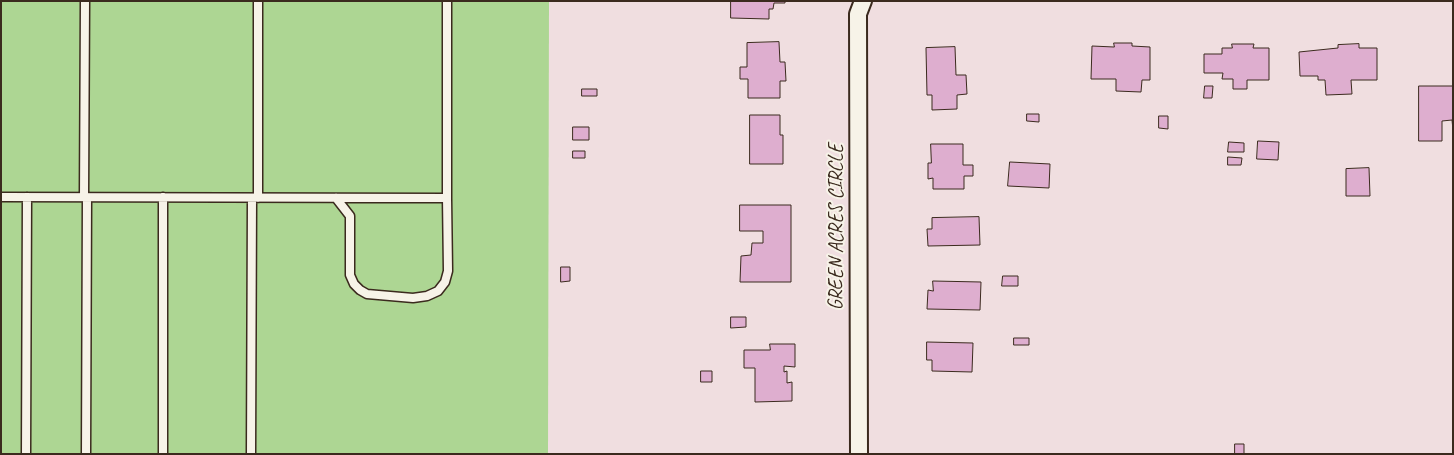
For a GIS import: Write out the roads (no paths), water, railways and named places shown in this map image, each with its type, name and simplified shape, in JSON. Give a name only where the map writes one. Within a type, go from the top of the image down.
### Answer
[{"type":"street","name":"GREEN ACRES CIRCLE","points":[[859,454],[858,14],[863,1]]},
{"type":"lane","points":[[85,1],[86,454]]},
{"type":"lane","points":[[251,454],[258,1]]},
{"type":"lane","points":[[336,198],[350,216],[350,275],[354,284],[367,294],[413,298],[433,294],[445,282],[448,271],[447,1]]},
{"type":"lane","points":[[1,197],[447,198]]},
{"type":"lane","points":[[26,454],[27,197]]},
{"type":"lane","points":[[163,454],[164,197]]}]
